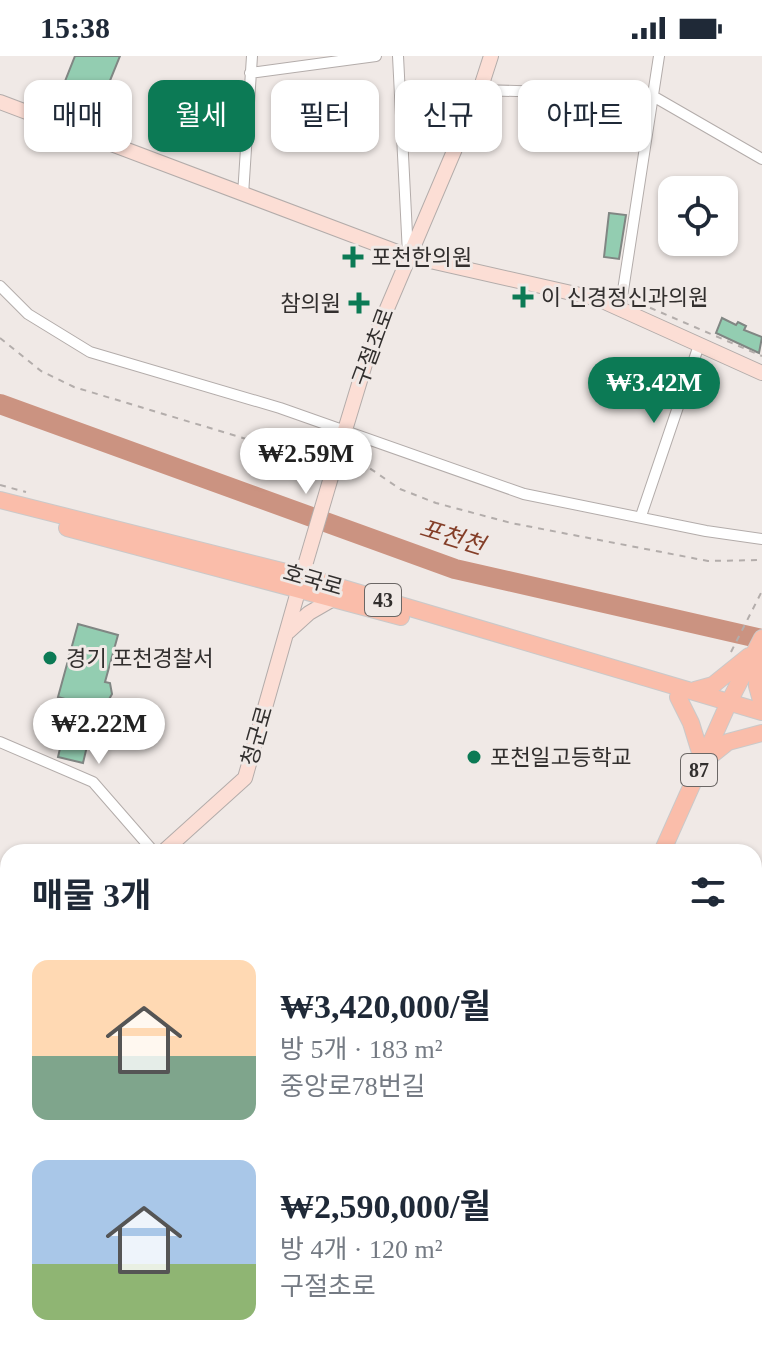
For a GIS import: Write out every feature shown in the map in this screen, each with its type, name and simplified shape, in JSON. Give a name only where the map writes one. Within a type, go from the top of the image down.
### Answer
[{"type":"main road","name":"호국로","points":[[0,500],[303,575],[686,694]]},
{"type":"main road","name":"호국로","points":[[0,511],[303,575],[335,598],[762,712]]},
{"type":"main road","points":[[760,642],[713,685],[686,694],[703,762],[728,742],[762,733]]},
{"type":"main road","points":[[760,642],[757,686],[762,704]]},
{"type":"main road","name":"87","points":[[666,844],[760,642]]},
{"type":"main road","name":"호국로","points":[[730,701],[762,723]]},
{"type":"street","points":[[243,195],[252,56]]},
{"type":"street","points":[[250,73],[376,56]]},
{"type":"street","points":[[398,56],[408,256]]},
{"type":"street","points":[[659,56],[651,95],[762,159]]},
{"type":"street","name":"구절초로","points":[[483,80],[490,57]]},
{"type":"street","points":[[0,102],[408,256],[598,299],[762,373]]},
{"type":"street","name":"구절초로","points":[[303,575],[369,351],[453,152]]},
{"type":"street","points":[[620,310],[643,152]]},
{"type":"street","points":[[0,286],[28,314],[90,352],[280,408],[343,436],[524,494],[706,531],[762,539]]},
{"type":"street","points":[[641,516],[699,345]]},
{"type":"street","name":"청군로","points":[[172,844],[245,778],[303,575]]},
{"type":"street","points":[[287,632],[309,613],[335,598]]},
{"type":"street","points":[[0,742],[93,782],[147,844]]},
{"type":"path","points":[[639,303],[762,356]]},
{"type":"path","points":[[0,338],[41,371],[74,387],[253,441],[308,449],[365,465],[400,489],[436,503],[511,523],[708,561],[762,560]]},
{"type":"path","points":[[726,662],[762,591]]},
{"type":"building","points":[[75,56],[120,56],[110,80],[66,80]]},
{"type":"building","points":[[609,213],[626,215],[619,259],[604,257]]},
{"type":"building","points":[[722,318],[736,325],[738,322],[746,326],[744,330],[762,337],[759,353],[716,333]]},
{"type":"building","points":[[78,624],[118,635],[105,682],[110,683],[112,694],[103,710],[58,697]]},
{"type":"building","points":[[67,719],[92,725],[83,763],[58,757]]},
{"type":"waterway","name":"포천천","points":[[0,404],[455,569],[762,639]]},
{"type":"place","name":"포천한의원","points":[[353,257]]},
{"type":"place","name":"이 신경정신과의원","points":[[523,297]]},
{"type":"place","name":"참의원","points":[[359,303]]},
{"type":"place","name":"경기 포천경찰서","points":[[50,658]]},
{"type":"place","name":"포천일고등학교","points":[[474,757]]}]
